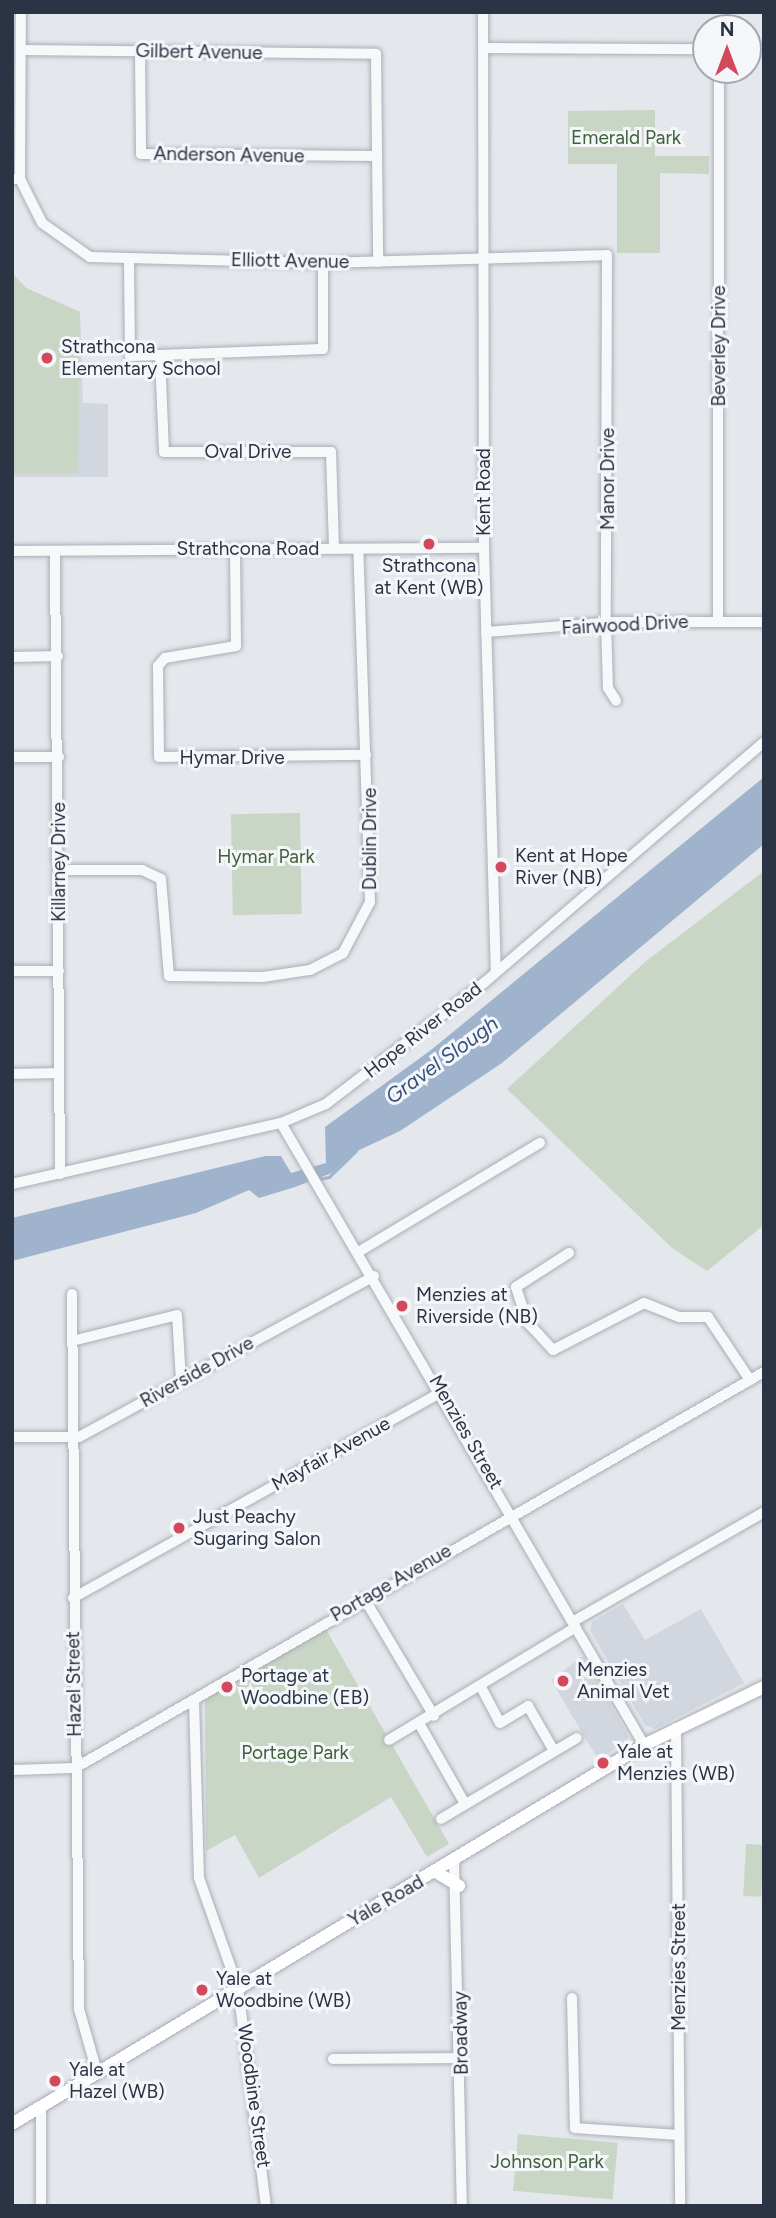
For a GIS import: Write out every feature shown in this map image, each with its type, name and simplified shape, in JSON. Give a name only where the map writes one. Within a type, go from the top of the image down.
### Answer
[{"type":"main road","name":"Yale Road","points":[[12,2124],[644,1745],[764,1687]]},
{"type":"main road","points":[[436,1872],[459,1886]]},
{"type":"street","points":[[16,179],[21,12]]},
{"type":"street","name":"Kent Road","points":[[483,12],[484,548],[496,972]]},
{"type":"street","points":[[483,48],[692,50]]},
{"type":"street","name":"Gilbert Avenue","points":[[21,50],[376,54],[377,156]]},
{"type":"street","name":"Anderson Avenue","points":[[140,52],[141,154],[377,156]]},
{"type":"street","name":"Beverley Drive","points":[[718,622],[719,84]]},
{"type":"street","points":[[377,156],[378,262]]},
{"type":"street","name":"Elliott Avenue","points":[[16,179],[42,223],[64,242],[90,257],[129,261],[323,263],[484,261],[607,255]]},
{"type":"street","name":"Manor Drive","points":[[607,255],[606,622],[608,688],[616,701]]},
{"type":"street","points":[[129,261],[130,356],[323,349],[323,263]]},
{"type":"street","name":"Oval Drive","points":[[160,356],[164,452],[331,452],[334,549]]},
{"type":"street","name":"Strathcona Road","points":[[12,551],[484,548]]},
{"type":"street","name":"Dublin Drive","points":[[59,870],[142,870],[161,879],[169,976],[310,970],[343,953],[370,902],[366,755],[360,739],[358,549]]},
{"type":"street","name":"Hymar Drive","points":[[234,550],[236,646],[165,658],[158,666],[159,757],[366,755]]},
{"type":"street","name":"Killarney Drive","points":[[55,551],[59,757],[60,1174]]},
{"type":"street","name":"Fairwood Drive","points":[[486,632],[606,622],[764,622]]},
{"type":"street","points":[[12,657],[58,656]]},
{"type":"street","name":"Hope River Road","points":[[12,1184],[281,1123],[326,1104],[496,972],[764,742]]},
{"type":"street","points":[[12,757],[59,757]]},
{"type":"street","points":[[12,971],[59,971]]},
{"type":"street","points":[[12,1073],[59,1073]]},
{"type":"street","name":"Menzies Street","points":[[281,1123],[360,1251],[644,1745]]},
{"type":"street","points":[[360,1251],[540,1143]]},
{"type":"street","points":[[569,1253],[516,1287],[528,1322],[553,1350],[644,1303],[679,1317],[708,1317],[750,1380]]},
{"type":"street","name":"Riverside Drive","points":[[12,1437],[73,1437],[374,1276]]},
{"type":"street","name":"Hazel Street","points":[[72,1294],[79,2009],[97,2072]]},
{"type":"street","points":[[72,1340],[177,1315],[181,1381]]},
{"type":"street","name":"Portage Avenue","points":[[12,1770],[75,1768],[512,1512],[764,1372]]},
{"type":"street","name":"Mayfair Avenue","points":[[73,1598],[442,1392]]},
{"type":"street","points":[[389,1740],[482,1689],[575,1624],[764,1512]]},
{"type":"street","points":[[364,1598],[434,1716]]},
{"type":"street","points":[[482,1689],[500,1723],[528,1706],[554,1751]]},
{"type":"street","name":"Woodbine Street","points":[[194,1700],[199,1878],[238,1988],[266,2206]]},
{"type":"street","points":[[420,1725],[465,1804]]},
{"type":"street","name":"Menzies Street","points":[[677,1728],[680,2206]]},
{"type":"street","points":[[441,1819],[577,1738]]},
{"type":"street","name":"Broadway","points":[[454,1861],[459,1886],[463,2206]]},
{"type":"street","points":[[572,1998],[575,2129],[678,2135]]},
{"type":"street","points":[[333,2059],[462,2058]]},
{"type":"street","points":[[41,2106],[41,2206]]},
{"type":"shaded area","name":"Strathcona Elementary School","points":[[12,273],[26,288],[80,312],[83,403],[108,404],[108,477],[12,477]]},
{"type":"shaded area","points":[[623,1604],[645,1640],[701,1609],[744,1683],[655,1729],[645,1725],[590,1630],[592,1622]]},
{"type":"shaded area","points":[[583,1656],[629,1737],[599,1761],[551,1680]]},
{"type":"green space","name":"Emerald Park","points":[[655,110],[655,156],[709,156],[709,174],[660,173],[660,253],[617,253],[617,164],[568,164],[568,111]]},
{"type":"green space","name":"Strathcona Elementary School","points":[[12,273],[26,288],[80,312],[78,473],[13,473]]},
{"type":"green space","name":"Hymar Park","points":[[300,813],[302,914],[233,915],[231,814]]},
{"type":"green space","points":[[764,871],[764,1225],[707,1271],[672,1248],[507,1089],[645,962]]},
{"type":"green space","name":"Portage Park","points":[[324,1626],[449,1844],[427,1857],[391,1797],[259,1878],[235,1835],[206,1851],[205,1700]]},
{"type":"green space","points":[[746,1844],[764,1845],[761,1897],[743,1896]]},
{"type":"green space","name":"Johnson Park","points":[[518,2134],[618,2143],[613,2199],[513,2191]]},
{"type":"water","points":[[764,777],[764,844],[502,1063],[400,1131],[353,1153],[332,1173],[295,1187],[259,1198],[249,1190],[196,1213],[12,1261],[12,1218],[265,1156],[281,1156],[291,1173],[326,1163],[325,1127],[431,1050]]},
{"type":"waterway","name":"Gravel Slough","points":[[318,1179],[329,1177],[356,1151]]},
{"type":"place","name":"Strathcona Elementary School","points":[[47,358]]},
{"type":"place","name":"Strathcona at Kent (WB)","points":[[429,544]]},
{"type":"place","name":"Kent at Hope River (NB)","points":[[501,867]]},
{"type":"place","name":"Menzies at Riverside (NB)","points":[[402,1306]]},
{"type":"place","name":"Just Peachy Sugaring Salon","points":[[179,1528]]},
{"type":"place","name":"Menzies Animal Vet","points":[[563,1681]]},
{"type":"place","name":"Portage at Woodbine (EB)","points":[[227,1687]]},
{"type":"place","name":"Yale at Menzies (WB)","points":[[603,1763]]},
{"type":"place","name":"Yale at Woodbine (WB)","points":[[202,1990]]},
{"type":"place","name":"Yale at Hazel (WB)","points":[[55,2081]]}]
